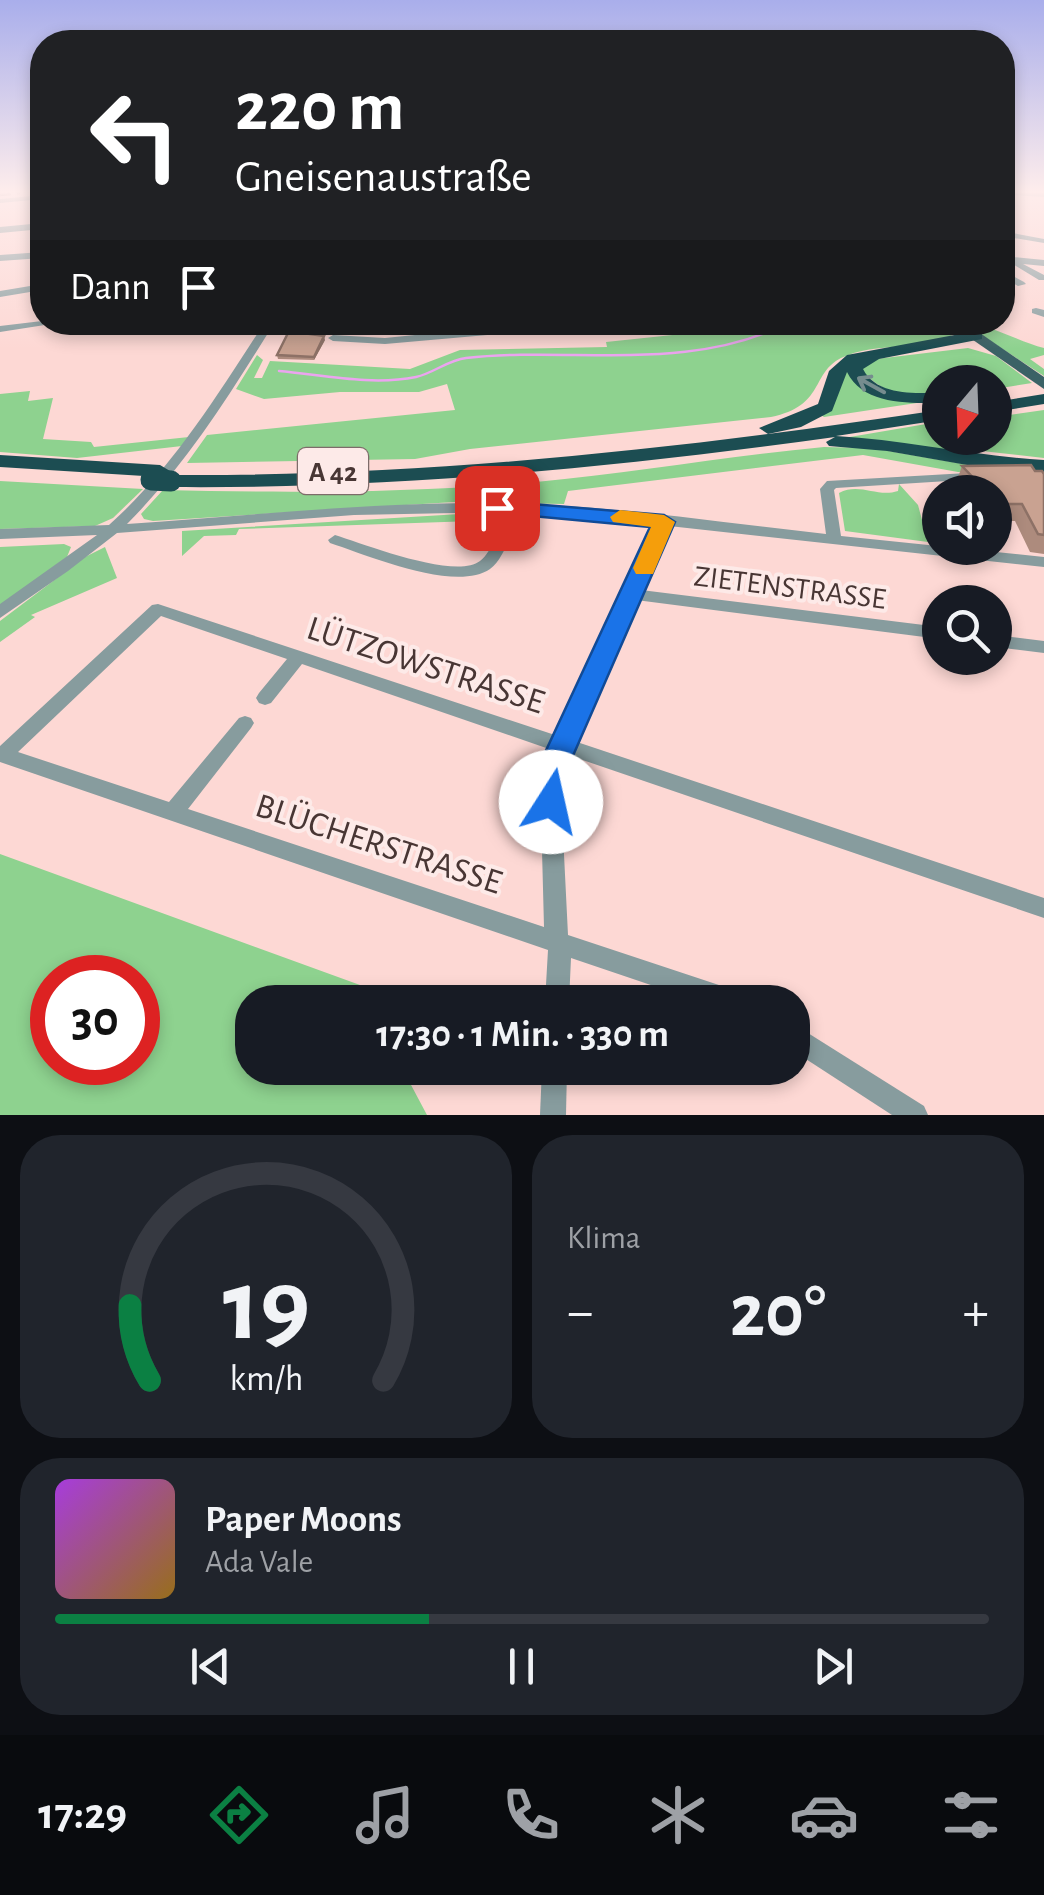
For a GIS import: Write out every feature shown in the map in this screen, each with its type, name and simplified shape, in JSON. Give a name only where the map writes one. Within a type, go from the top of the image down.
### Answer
[{"type":"highway","points":[[922,397],[873,390],[857,379],[854,370],[869,358],[981,339]]},
{"type":"highway","points":[[981,339],[853,359],[837,371],[826,408],[814,416],[720,434],[715,445],[736,452],[844,442],[887,445],[990,464],[1044,464]]},
{"type":"highway","points":[[1012,394],[1040,393]]},
{"type":"highway","points":[[1012,407],[1028,406],[1040,393]]},
{"type":"highway","name":"A 42","points":[[715,445],[922,409]]},
{"type":"highway","name":"A 42","points":[[0,472],[286,482],[441,477],[922,418]]},
{"type":"highway","points":[[975,455],[1044,464]]},
{"type":"highway","name":"A 42","points":[[0,461],[165,476]]},
{"type":"main road","points":[[975,335],[1040,393]]},
{"type":"street","points":[[1027,261],[1037,245]]},
{"type":"street","points":[[0,258],[30,256]]},
{"type":"street","points":[[1015,260],[1044,263]]},
{"type":"street","points":[[1015,264],[1042,278]]},
{"type":"street","points":[[1015,281],[1021,284]]},
{"type":"street","points":[[0,294],[30,289]]},
{"type":"street","points":[[0,329],[30,325]]},
{"type":"street","points":[[0,612],[110,532],[184,454],[262,335]]},
{"type":"street","points":[[332,338],[385,341],[453,335]]},
{"type":"street","points":[[834,540],[828,492],[832,484],[927,476],[1044,474]]},
{"type":"street","points":[[335,540],[443,571],[467,572],[483,567],[492,556],[512,508]]},
{"type":"street","points":[[0,534],[110,532],[214,520],[512,508],[1044,562]]},
{"type":"street","points":[[558,985],[550,774],[664,522]]},
{"type":"street","name":"ZIETENSTRASSE","points":[[633,594],[922,632]]},
{"type":"street","name":"LÜTZOWSTRASSE","points":[[2,754],[158,609],[1044,908]]},
{"type":"street","points":[[1012,642],[1044,647]]},
{"type":"street","points":[[265,698],[299,656]]},
{"type":"street","points":[[172,812],[245,723]]},
{"type":"street","name":"BLÜCHERSTRASSE","points":[[2,754],[684,985]]},
{"type":"street","points":[[810,1048],[914,1115]]},
{"type":"street","points":[[554,1115],[555,1085]]},
{"type":"green space","points":[[672,335],[952,335],[929,343],[869,350],[841,358],[800,405],[771,417],[470,449],[415,459],[187,463],[207,435],[455,410],[447,384],[419,392],[340,392],[264,399],[236,389],[257,355],[263,360],[254,378],[262,378],[270,361],[410,369],[460,350],[607,347],[606,342]]},
{"type":"green space","points":[[981,335],[1007,335],[1044,348],[1044,355],[1030,359],[1044,369],[1044,376]]},
{"type":"green space","points":[[968,348],[996,356],[1008,365],[922,365],[922,394],[905,394],[877,384],[860,368],[876,359]]},
{"type":"green space","points":[[844,367],[858,382],[922,399],[922,402],[821,415]]},
{"type":"green space","points":[[1012,368],[1032,383],[1012,386]]},
{"type":"green space","points":[[30,391],[28,401],[53,398],[43,439],[91,442],[94,447],[189,437],[182,446],[77,458],[0,452],[0,394]]},
{"type":"green space","points":[[1044,410],[1044,458],[1012,454],[1012,415]]},
{"type":"green space","points":[[922,425],[922,448],[838,439]]},
{"type":"green space","points":[[824,447],[871,448],[981,467],[1044,470],[958,472],[863,455],[568,491],[564,504],[454,502],[153,521],[141,514],[163,490],[350,491],[489,486]]},
{"type":"green space","points":[[0,481],[143,489],[113,518],[95,526],[0,529]]},
{"type":"green space","points":[[899,484],[918,505],[922,541],[845,531],[839,493],[854,489],[898,491]]},
{"type":"green space","points":[[493,512],[505,515],[503,520],[239,529],[236,535],[204,536],[182,556],[182,531]]},
{"type":"green space","points":[[0,547],[71,547],[67,557],[0,606]]},
{"type":"green space","points":[[105,547],[117,578],[31,615],[35,617],[0,642],[0,621],[85,557]]},
{"type":"green space","points":[[0,854],[360,985],[235,985],[235,1085],[411,1085],[427,1115],[0,1115]]},
{"type":"building","points":[[287,335],[324,336],[314,357],[277,355]]},
{"type":"building","points":[[1031,465],[1035,471],[1042,471],[1044,535],[1038,534],[1022,504],[1012,504],[1012,475],[971,475],[962,466]]},
{"type":"waterway","points":[[279,371],[365,380],[399,379],[423,375],[466,358],[672,353],[712,348],[759,335]]},
{"type":"slow traffic","points":[[620,517],[664,522],[645,568]]},
{"type":"route","points":[[497,508],[664,522],[550,774],[551,802]]}]
